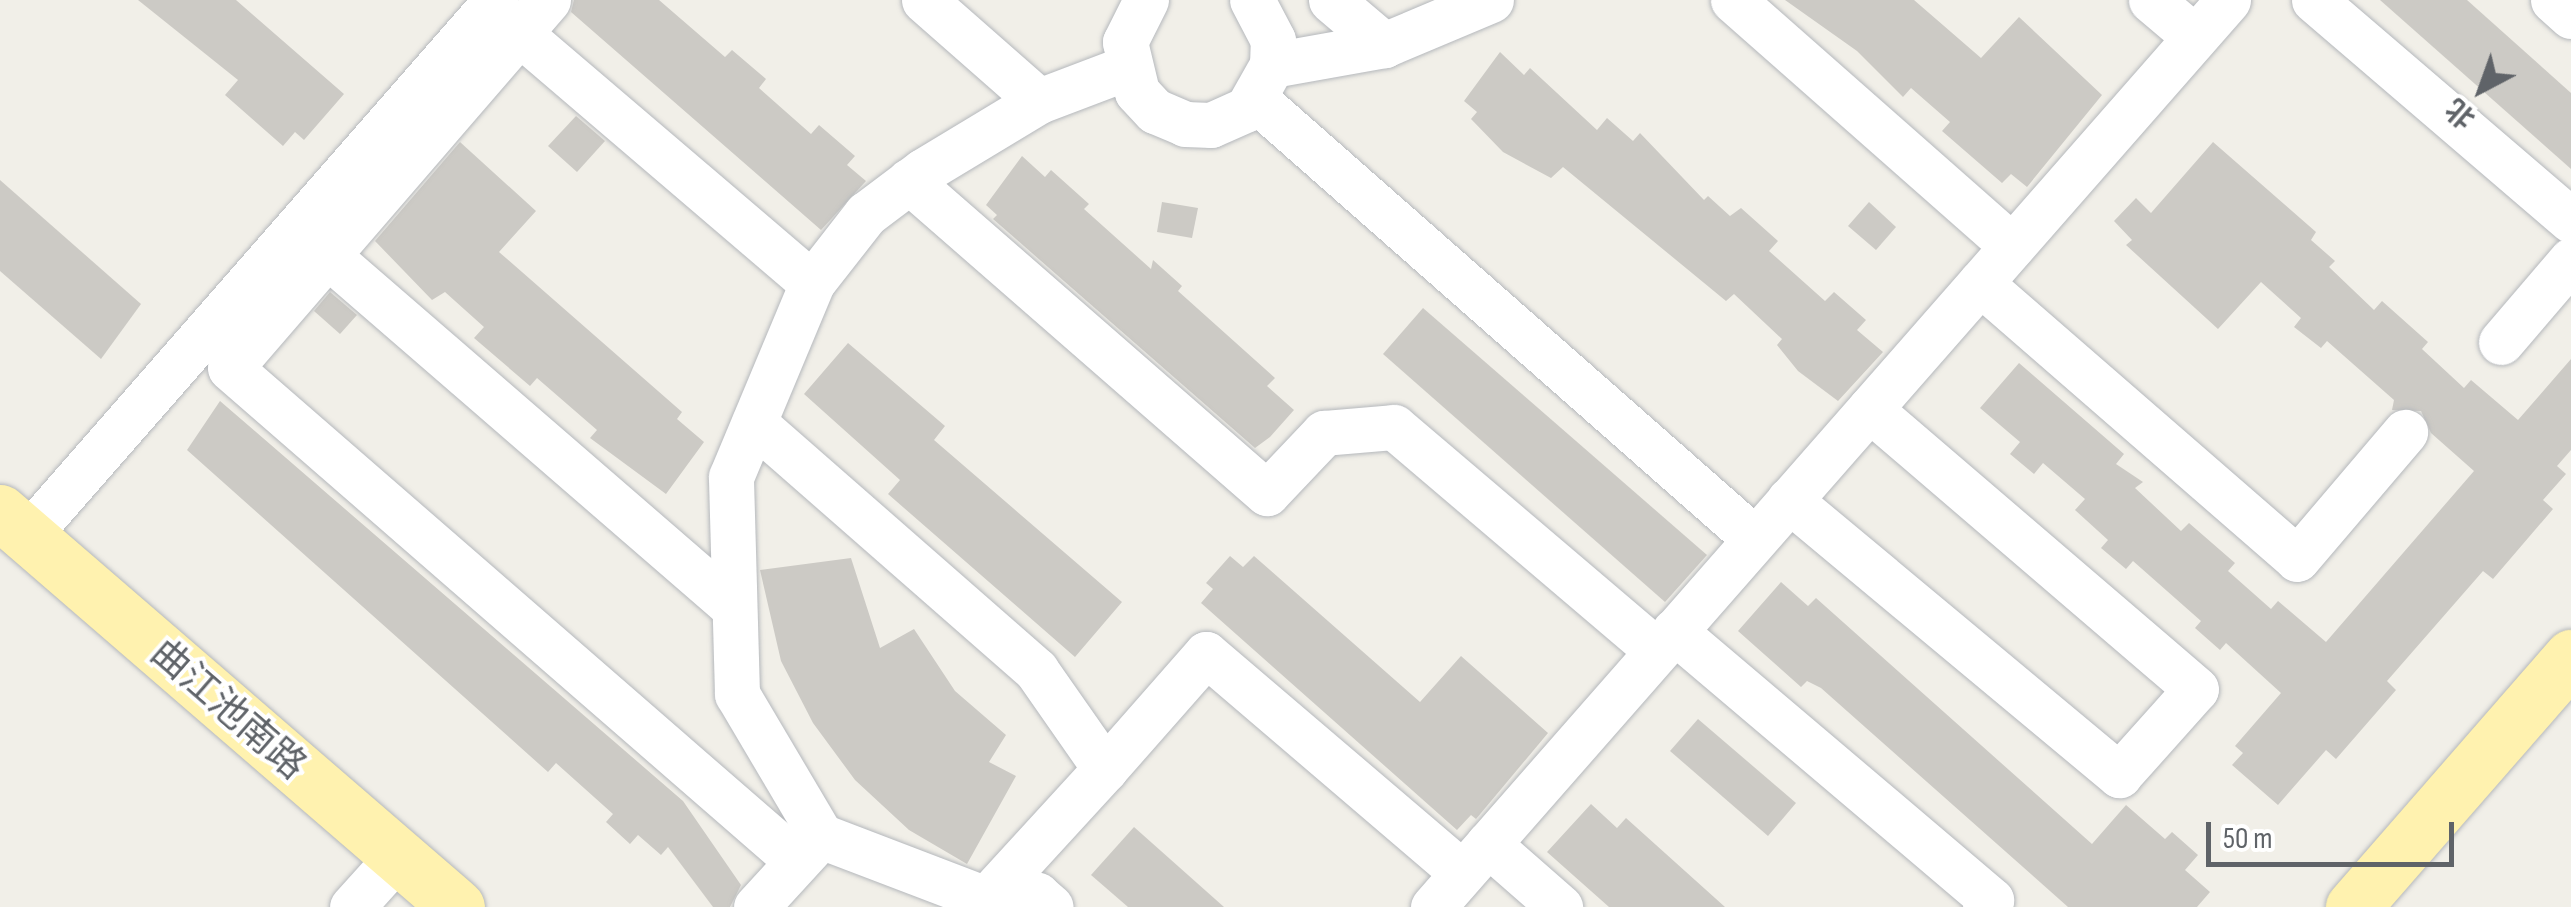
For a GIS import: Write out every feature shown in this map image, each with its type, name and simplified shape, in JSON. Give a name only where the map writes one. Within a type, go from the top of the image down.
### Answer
[{"type":"main road","name":"曲江池南路","points":[[9,534],[398,893]]},
{"type":"main road","points":[[2352,907],[2571,656]]},
{"type":"main road","points":[[2397,907],[2571,707]]},
{"type":"street","points":[[924,0],[1039,101]]},
{"type":"street","points":[[1252,0],[1273,40],[1264,82]]},
{"type":"street","points":[[1332,0],[1384,45]]},
{"type":"street","points":[[1131,7],[1126,68],[1155,111],[1185,124],[1224,121],[1264,82],[1384,45],[1491,0]]},
{"type":"street","points":[[1733,0],[2012,246]]},
{"type":"street","points":[[2151,0],[2195,37]]},
{"type":"street","points":[[1432,907],[2228,0]]},
{"type":"street","points":[[2314,0],[2571,220]]},
{"type":"street","points":[[2553,0],[2571,16]]},
{"type":"street","points":[[521,11],[326,255],[230,368],[810,849],[986,899],[1206,654],[1475,859],[1560,907]]},
{"type":"street","points":[[521,11],[812,283]]},
{"type":"street","points":[[9,534],[521,11]]},
{"type":"street","points":[[810,849],[737,694],[730,604],[732,477],[812,283],[866,214],[910,181],[1039,101],[1126,68]]},
{"type":"street","points":[[1264,82],[1755,539]]},
{"type":"street","points":[[910,181],[1268,493],[1324,433],[1394,427],[1991,900],[1985,907]]},
{"type":"street","points":[[326,255],[730,604]]},
{"type":"street","points":[[2501,342],[2571,260]]},
{"type":"street","points":[[1980,282],[2297,559],[2405,432]]},
{"type":"street","points":[[1790,500],[2118,776],[2196,689],[1869,409]]},
{"type":"street","points":[[754,423],[1036,670],[1104,769]]},
{"type":"street","points":[[756,907],[810,849]]},
{"type":"street","points":[[1026,907],[1037,895],[1051,907]]},
{"type":"building","points":[[138,0],[236,0],[344,94],[304,140],[295,132],[283,146],[225,95],[238,80]]},
{"type":"building","points":[[574,0],[659,0],[725,57],[732,50],[766,79],[759,88],[811,134],[819,125],[855,156],[847,165],[866,181],[821,230],[571,12]]},
{"type":"building","points":[[1785,0],[1914,0],[1981,58],[2019,17],[2102,95],[2027,187],[2011,174],[2002,183],[1942,131],[1950,122],[1911,88],[1903,97],[1857,51]]},
{"type":"building","points":[[2380,0],[2467,0],[2571,93],[2571,169]]},
{"type":"building","points":[[1500,52],[1524,75],[1530,68],[1597,130],[1607,118],[1633,141],[1640,133],[1704,200],[1708,196],[1730,216],[1741,208],[1778,241],[1769,251],[1825,301],[1834,292],[1866,320],[1857,330],[1883,352],[1838,401],[1798,371],[1777,345],[1782,339],[1734,294],[1726,301],[1563,167],[1551,178],[1503,152],[1471,119],[1477,112],[1464,101]]},
{"type":"building","points":[[576,116],[605,141],[577,172],[548,146]]},
{"type":"building","points":[[460,142],[536,211],[499,252],[682,412],[677,419],[704,442],[666,494],[590,438],[597,430],[537,378],[530,386],[474,338],[484,327],[445,292],[432,300],[375,241]]},
{"type":"building","points":[[2213,142],[2316,232],[2311,240],[2335,261],[2329,267],[2374,310],[2382,301],[2428,342],[2422,349],[2464,388],[2471,380],[2518,420],[2571,359],[2571,450],[2557,466],[2566,474],[2543,500],[2553,509],[2493,579],[2483,571],[2387,681],[2396,690],[2336,759],[2326,750],[2278,805],[2232,765],[2243,753],[2235,746],[2281,693],[2226,643],[2220,650],[2195,628],[2201,621],[2133,561],[2126,569],[2101,548],[2108,540],[2075,510],[2085,499],[2043,463],[2034,474],[2010,454],[2020,442],[1980,408],[2019,363],[2124,454],[2116,464],[2143,482],[2135,488],[2181,531],[2189,523],[2235,563],[2228,571],[2271,609],[2278,601],[2326,642],[2474,471],[2431,433],[2421,411],[2392,410],[2394,400],[2327,341],[2321,348],[2294,327],[2301,318],[2261,282],[2218,329],[2126,245],[2132,240],[2114,221],[2136,198],[2151,213]]},
{"type":"building","points":[[1022,156],[1045,177],[1051,170],[1089,204],[1084,209],[1151,269],[1153,260],[1182,286],[1178,291],[1275,378],[1267,386],[1294,410],[1270,437],[1255,448],[993,219],[997,215],[986,205]]},
{"type":"building","points":[[0,180],[141,304],[101,359],[0,271]]},
{"type":"building","points":[[1162,202],[1198,208],[1192,238],[1157,232]]},
{"type":"building","points":[[1869,202],[1896,227],[1876,250],[1848,226]]},
{"type":"building","points":[[330,292],[357,315],[340,334],[314,311]]},
{"type":"building","points":[[1423,308],[1707,555],[1665,602],[1383,354]]},
{"type":"building","points":[[848,343],[945,426],[934,440],[1122,602],[1075,657],[888,494],[900,480],[804,394]]},
{"type":"building","points":[[220,401],[683,801],[741,885],[730,907],[713,907],[668,847],[661,855],[638,835],[630,844],[606,822],[613,814],[556,763],[548,772],[187,450]]},
{"type":"building","points":[[1230,556],[1243,567],[1254,556],[1420,702],[1461,656],[1548,733],[1476,819],[1471,815],[1457,830],[1201,603],[1213,589],[1206,583]]},
{"type":"building","points":[[851,558],[880,648],[914,629],[955,691],[1006,735],[989,762],[1016,776],[967,864],[909,830],[855,780],[813,723],[781,661],[760,570]]},
{"type":"building","points":[[1781,582],[1808,606],[1816,598],[2092,844],[2126,805],[2165,839],[2172,832],[2198,855],[2185,870],[2210,892],[2197,907],[2068,907],[1821,688],[1807,681],[1801,687],[1738,631]]},
{"type":"building","points":[[1698,719],[1796,803],[1768,836],[1670,751]]},
{"type":"building","points":[[1591,804],[1617,828],[1626,818],[1725,907],[1609,907],[1547,852]]},
{"type":"building","points":[[1134,827],[1224,907],[1128,907],[1091,875]]}]
